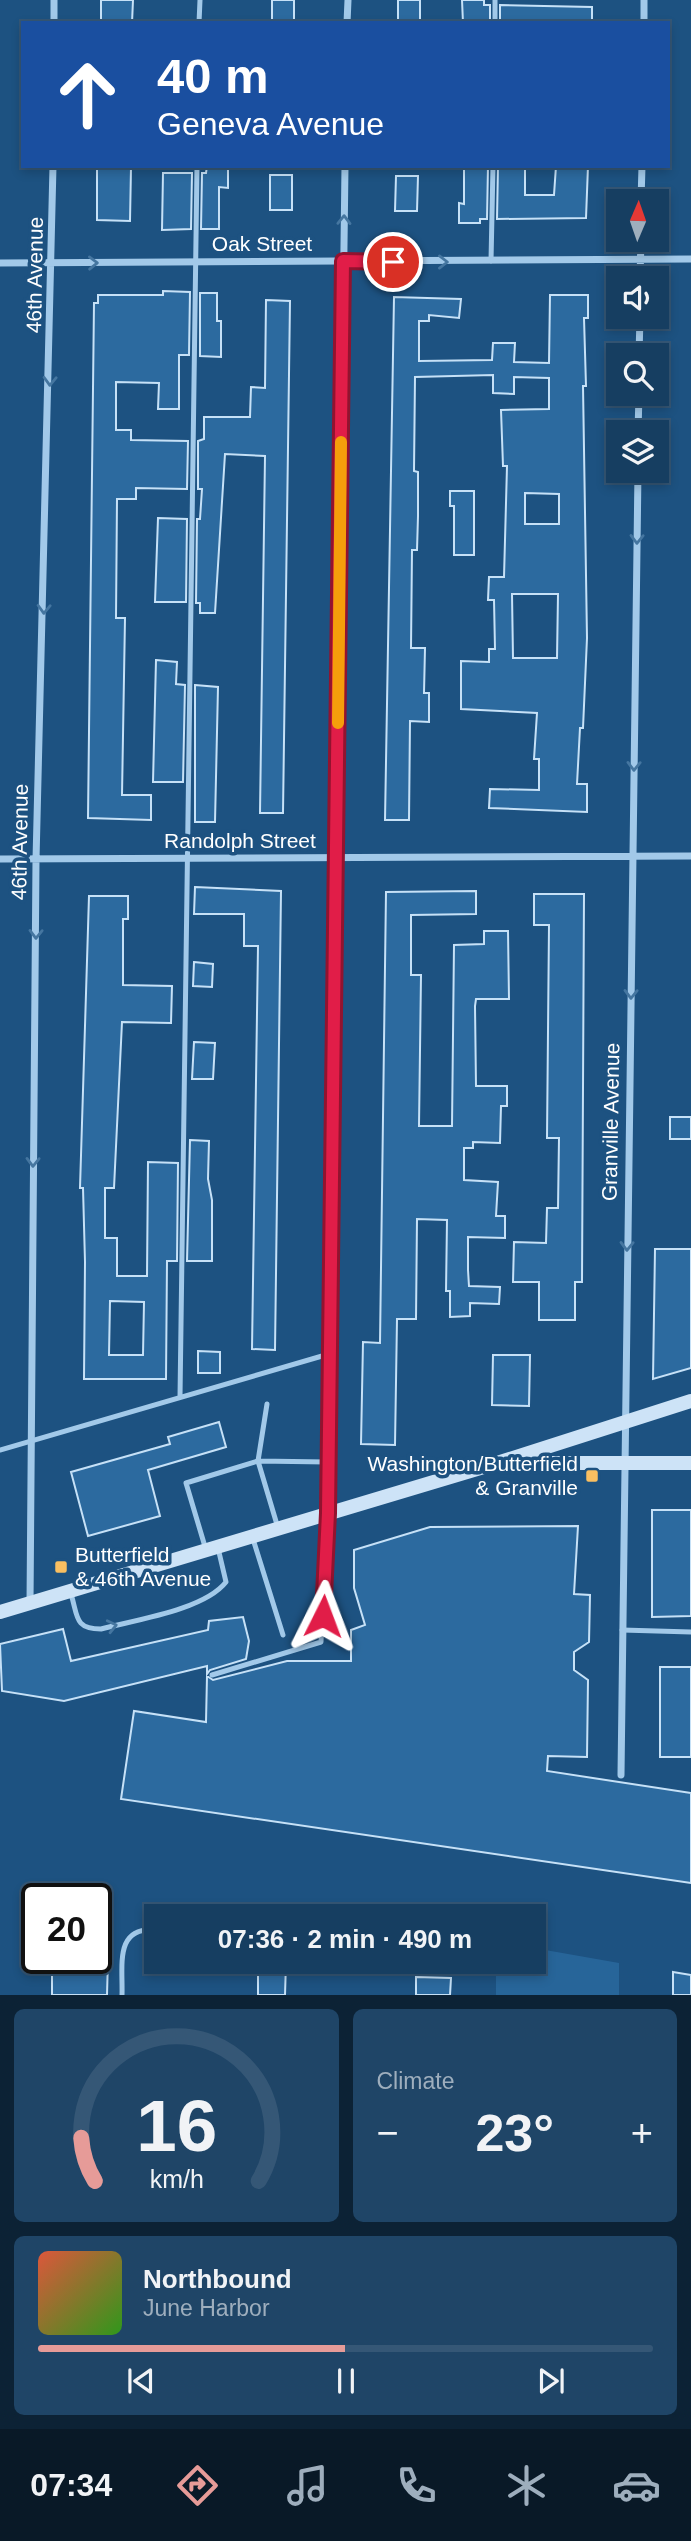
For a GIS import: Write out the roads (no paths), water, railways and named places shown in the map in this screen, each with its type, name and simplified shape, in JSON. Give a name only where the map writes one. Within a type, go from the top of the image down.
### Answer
[{"type":"main road","points":[[0,1612],[497,1463],[691,1401]]},
{"type":"main road","points":[[497,1463],[691,1463]]},
{"type":"street","points":[[54,0],[54,21]]},
{"type":"street","points":[[347,21],[348,0]]},
{"type":"street","points":[[643,21],[644,0]]},
{"type":"street","name":"46th Avenue","points":[[30,1603],[36,860],[53,263],[53,168]]},
{"type":"street","points":[[328,1513],[345,168]]},
{"type":"street","points":[[641,189],[642,168]]},
{"type":"street","points":[[640,252],[640,266]]},
{"type":"street","name":"Oak Street","points":[[0,263],[691,259]]},
{"type":"street","name":"Granville Avenue","points":[[621,1775],[638,483]]},
{"type":"street","name":"Randolph Street","points":[[0,859],[691,856]]},
{"type":"lane","points":[[200,0],[200,21]]},
{"type":"lane","points":[[495,0],[495,21]]},
{"type":"lane","points":[[180,1397],[197,168]]},
{"type":"lane","points":[[491,262],[493,168]]},
{"type":"lane","points":[[0,1450],[329,1354]]},
{"type":"lane","points":[[267,1404],[258,1461],[278,1528]]},
{"type":"lane","points":[[69,1591],[83,1628],[101,1629],[197,1602],[221,1588],[226,1582],[226,1574],[212,1548],[186,1483],[258,1461],[327,1462]]},
{"type":"lane","points":[[212,1675],[321,1642],[328,1513]]},
{"type":"lane","points":[[252,1536],[282,1635]]},
{"type":"lane","points":[[622,1630],[691,1632]]},
{"type":"lane","points":[[122,1995],[124,1944],[132,1934],[144,1929]]},
{"type":"place","name":"Washington/Butterfield & Granville","points":[[592,1476]]},
{"type":"place","name":"Butterfield & 46th Avenue","points":[[61,1567]]}]
